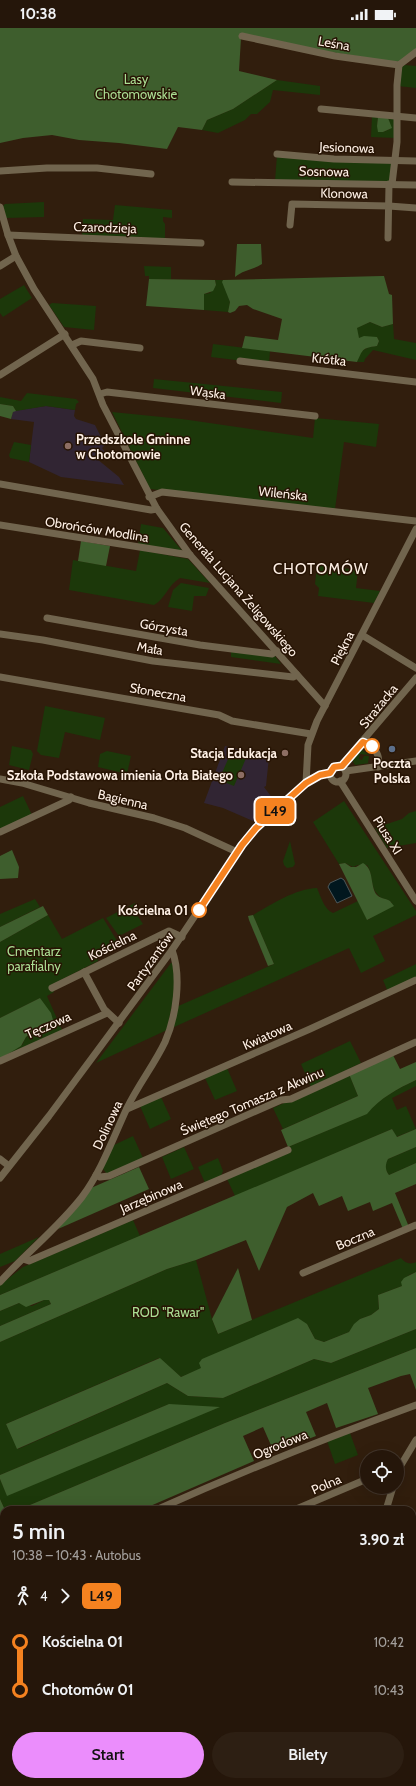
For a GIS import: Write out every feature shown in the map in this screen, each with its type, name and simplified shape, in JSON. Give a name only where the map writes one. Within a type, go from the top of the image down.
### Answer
[{"type":"street","name":"Leśna","points":[[242,36],[335,56],[399,65]]},
{"type":"street","points":[[388,238],[389,206],[395,160],[398,116],[397,85],[399,65],[416,52]]},
{"type":"street","points":[[321,109],[416,118]]},
{"type":"street","name":"Jesionowa","points":[[278,154],[334,159],[416,161]]},
{"type":"street","points":[[0,171],[47,168],[97,168],[151,174]]},
{"type":"street","name":"Sosnowa","points":[[232,182],[416,185]]},
{"type":"street","name":"Klonowa","points":[[290,225],[292,204],[416,208]]},
{"type":"street","name":"Generała Lucjana Żeligowskiego","points":[[0,207],[16,256],[31,284],[93,379],[103,404],[149,497],[190,555],[325,706]]},
{"type":"street","name":"Czarodzieja","points":[[8,235],[201,243]]},
{"type":"street","points":[[0,266],[16,256]]},
{"type":"street","points":[[0,375],[65,334]]},
{"type":"street","points":[[72,345],[81,341],[140,348]]},
{"type":"street","name":"Krótka","points":[[240,361],[416,382]]},
{"type":"street","name":"Wąska","points":[[100,394],[107,392],[315,416]]},
{"type":"street","points":[[0,484],[151,510],[157,509]]},
{"type":"street","name":"Wileńska","points":[[149,497],[162,492],[416,521]]},
{"type":"street","name":"Obrońców Modlina","points":[[0,525],[190,555]]},
{"type":"street","name":"Piękna","points":[[306,783],[306,761],[311,734],[416,529]]},
{"type":"street","name":"Górzysta","points":[[47,618],[200,645],[272,654],[276,651]]},
{"type":"street","name":"Mała","points":[[0,634],[44,640],[153,661],[292,677],[297,675]]},
{"type":"street","points":[[362,635],[416,668]]},
{"type":"street","name":"Słoneczna","points":[[0,677],[219,715],[232,721],[311,734]]},
{"type":"street","name":"Strażacka","points":[[344,769],[363,742],[416,678]]},
{"type":"street","points":[[363,742],[375,750],[379,759],[378,767]]},
{"type":"street","points":[[344,769],[345,778],[340,781],[334,780],[330,773],[334,767],[344,769],[378,767],[416,761]]},
{"type":"street","name":"Partyzantów","points":[[0,1178],[119,1023],[182,937],[237,852],[259,825],[306,783],[320,775],[330,773]]},
{"type":"street","name":"Bagienna","points":[[0,779],[26,784],[71,796],[89,803],[166,822],[237,852]]},
{"type":"street","name":"Piusa XI","points":[[340,781],[416,901]]},
{"type":"street","points":[[0,832],[69,800],[71,796]]},
{"type":"street","name":"Kościelna","points":[[52,988],[168,931],[182,937]]},
{"type":"street","name":"Dolinowa","points":[[0,1282],[24,1259],[81,1198],[96,1175],[127,1109],[168,1034],[178,984],[175,959],[172,950]]},
{"type":"street","points":[[84,972],[98,999],[107,1012],[119,1023]]},
{"type":"street","name":"Kwiatowa","points":[[127,1109],[317,1026],[416,980]]},
{"type":"street","name":"Tęczowa","points":[[0,1061],[107,1012]]},
{"type":"street","name":"Świętego Tomasza z Akwinu","points":[[96,1175],[100,1177],[109,1176],[281,1100],[291,1099],[416,1042]]},
{"type":"street","name":"Jarzębinowa","points":[[24,1259],[29,1261],[288,1150]]},
{"type":"street","points":[[0,1159],[9,1166]]},
{"type":"street","name":"Boczna","points":[[303,1273],[416,1225]]},
{"type":"street","name":"Ogrodowa","points":[[165,1506],[326,1438],[416,1405]]},
{"type":"street","points":[[404,1458],[416,1440]]},
{"type":"street","name":"Polna","points":[[303,1506],[360,1482]]},
{"type":"street","points":[[387,1506],[392,1494]]},
{"type":"shaded area","name":"Przedszkole Gminne w Chotomowie","points":[[46,406],[75,410],[74,416],[76,419],[95,425],[105,445],[102,448],[105,452],[97,459],[119,477],[124,485],[61,477],[29,462],[34,422],[11,419],[13,411]]},
{"type":"shaded area","name":"Szkoła Podstawowa imienia Orła Białego","points":[[225,746],[269,757],[266,786],[264,787],[276,803],[253,821],[223,808],[204,803]]},
{"type":"green space","name":"Lasy Chotomowskie","points":[[0,28],[416,28],[416,50],[401,61],[394,62],[241,38],[239,71],[277,80],[233,109],[207,120],[202,130],[178,127],[167,149],[79,140],[52,135],[23,138],[0,143]]},
{"type":"green space","points":[[405,65],[416,66],[416,88],[398,86],[399,69]]},
{"type":"green space","points":[[277,80],[320,86],[320,95],[273,90],[270,102],[257,114],[251,114],[245,120],[218,133],[202,130],[207,120],[233,109]]},
{"type":"green space","points":[[372,116],[378,117],[377,126],[383,132],[391,127],[388,118],[394,118],[396,138],[371,137]]},
{"type":"green space","points":[[378,117],[388,118],[392,128],[383,132],[378,132]]},
{"type":"green space","points":[[277,155],[391,161],[391,182],[275,181]]},
{"type":"green space","points":[[44,202],[44,217],[6,218],[3,206],[5,204]]},
{"type":"green space","points":[[115,205],[172,210],[172,218],[163,217],[165,224],[165,240],[82,236],[83,219],[113,220]]},
{"type":"green space","points":[[237,244],[261,244],[262,264],[235,277]]},
{"type":"green space","points":[[144,266],[171,267],[171,279],[149,279],[149,276],[145,276]]},
{"type":"green space","points":[[384,276],[389,294],[392,295],[393,324],[382,327],[370,322],[357,328],[359,338],[364,336],[377,337],[379,341],[377,346],[363,350],[357,362],[242,348],[245,336],[278,340],[282,319],[253,309],[247,305],[239,306],[235,311],[230,313],[228,312],[230,302],[222,282],[223,280]]},
{"type":"green space","points":[[149,279],[215,280],[216,285],[213,291],[204,294],[204,310],[146,306]]},
{"type":"green space","points":[[215,280],[223,280],[230,302],[228,312],[204,310],[204,294],[210,293],[216,285]]},
{"type":"green space","points":[[24,285],[32,298],[3,317],[0,313],[0,299]]},
{"type":"green space","points":[[52,303],[96,306],[94,330],[64,327],[49,305]]},
{"type":"green space","points":[[370,322],[382,327],[393,324],[394,339],[416,343],[416,360],[373,350],[364,362],[357,362],[360,352],[369,347],[377,346],[379,341],[377,337],[359,339],[356,328]]},
{"type":"green space","points":[[213,344],[270,351],[269,364],[211,357]]},
{"type":"green space","points":[[154,379],[282,392],[281,403],[153,388]]},
{"type":"green space","points":[[27,393],[76,399],[79,402],[76,404],[75,410],[46,406],[16,411],[13,406],[0,404],[0,397],[21,401]]},
{"type":"green space","points":[[0,404],[13,406],[16,411],[13,412],[11,419],[0,416]]},
{"type":"green space","points":[[112,412],[182,419],[313,438],[315,418],[379,424],[376,447],[344,442],[335,509],[150,489]]},
{"type":"green space","points":[[14,442],[31,445],[29,462],[10,458],[9,455]]},
{"type":"green space","points":[[141,524],[163,528],[184,553],[138,546]]},
{"type":"green space","points":[[81,541],[110,546],[106,566],[78,561]]},
{"type":"green space","points":[[140,550],[188,559],[210,583],[180,578],[172,584],[161,599],[154,605],[69,590],[73,560],[136,571]]},
{"type":"green space","points":[[317,565],[358,570],[356,588],[380,591],[374,603],[318,596],[319,588],[315,584]]},
{"type":"green space","points":[[181,583],[209,588],[206,596],[194,596],[192,611],[168,607],[173,590]]},
{"type":"green space","points":[[231,651],[275,656],[281,664],[231,657]]},
{"type":"green space","points":[[45,706],[105,718],[100,740],[65,732],[59,758],[41,755],[37,751]]},
{"type":"green space","points":[[12,746],[31,750],[33,754],[29,770],[9,765]]},
{"type":"green space","points":[[361,749],[369,755],[360,754],[359,759],[362,760],[364,756],[369,756],[368,763],[370,763],[355,765],[352,760]]},
{"type":"green space","points":[[232,750],[247,756],[234,786],[219,780]]},
{"type":"green space","points":[[107,751],[131,756],[127,774],[98,767],[100,754]]},
{"type":"green space","points":[[23,796],[32,815],[0,830],[0,807]]},
{"type":"green space","points":[[344,801],[416,911],[416,915],[373,936],[385,961],[361,973],[349,948],[172,1028],[176,1007],[274,964],[253,915],[268,906],[300,891],[317,888],[327,909],[333,913],[358,901],[368,920],[392,903],[380,897],[375,892],[367,865],[358,865],[353,867],[345,863],[339,864],[313,822]]},
{"type":"green space","points":[[416,811],[416,843],[387,848],[375,828],[402,819],[409,813]]},
{"type":"green space","points":[[290,841],[295,864],[293,867],[287,868],[283,861]]},
{"type":"green space","points":[[12,850],[19,867],[18,878],[0,879],[0,856]]},
{"type":"green space","points":[[345,863],[351,867],[356,867],[363,863],[369,869],[376,894],[379,897],[390,901],[394,906],[367,920],[339,864]]},
{"type":"green space","points":[[35,899],[40,907],[0,927],[0,914]]},
{"type":"green space","points":[[135,903],[137,907],[133,909],[143,924],[119,936],[106,918]]},
{"type":"green space","points":[[43,906],[48,915],[0,942],[0,927]]},
{"type":"green space","name":"Cmentarz parafialny","points":[[48,915],[62,939],[103,918],[119,944],[98,954],[98,961],[51,985],[54,992],[47,996],[62,1030],[9,1055],[13,1050],[22,1045],[26,1037],[32,1031],[52,1021],[40,998],[0,1018],[0,942]]},
{"type":"green space","points":[[253,915],[274,964],[268,966],[249,920],[248,916]]},
{"type":"green space","points":[[171,963],[174,963],[175,990],[167,1030],[96,1063]]},
{"type":"green space","points":[[416,964],[416,979],[388,992],[383,980]]},
{"type":"green space","points":[[40,998],[51,1013],[53,1020],[42,1024],[35,1029],[26,1037],[21,1046],[0,1059],[0,1018]]},
{"type":"green space","points":[[350,1041],[361,1063],[311,1087],[301,1064]]},
{"type":"green space","points":[[393,1055],[400,1069],[416,1062],[416,1080],[389,1094],[377,1103],[367,1114],[288,1147],[281,1130],[358,1096],[349,1074]]},
{"type":"green space","points":[[227,1068],[237,1091],[215,1100],[205,1078]]},
{"type":"green space","points":[[349,1074],[358,1096],[283,1129],[273,1108]]},
{"type":"green space","points":[[416,1080],[416,1086],[392,1098],[397,1110],[406,1106],[416,1129],[396,1137],[392,1129],[235,1196],[227,1179],[288,1147],[366,1114],[389,1094]]},
{"type":"green space","points":[[161,1097],[171,1119],[150,1129],[140,1106]]},
{"type":"green space","points":[[392,1129],[397,1137],[416,1129],[416,1147],[388,1159],[386,1165],[389,1175],[416,1163],[416,1184],[395,1193],[409,1227],[403,1229],[392,1203],[373,1211],[370,1202],[348,1211],[342,1196],[319,1206],[313,1193],[287,1207],[259,1271],[246,1240],[196,1260],[167,1269],[0,1342],[0,1326],[51,1304],[49,1300],[44,1300],[26,1307],[19,1303],[0,1311],[0,1295]]},
{"type":"green space","points":[[133,1136],[143,1158],[107,1174],[103,1169],[114,1145]]},
{"type":"green space","points":[[184,1147],[194,1169],[171,1179],[162,1157]]},
{"type":"green space","points":[[416,1147],[416,1163],[389,1175],[386,1167],[388,1159]]},
{"type":"green space","points":[[218,1158],[223,1171],[221,1176],[205,1183],[198,1167]]},
{"type":"green space","points":[[139,1167],[149,1189],[58,1229],[91,1188]]},
{"type":"green space","points":[[133,1220],[140,1236],[0,1295],[0,1285],[23,1267]]},
{"type":"green space","points":[[39,1237],[15,1261],[0,1267],[0,1254]]},
{"type":"green space","name":"ROD \"Rawar\"","points":[[401,1258],[408,1263],[416,1262],[416,1272],[409,1275],[402,1286],[378,1295],[379,1309],[371,1315],[360,1319],[349,1332],[324,1342],[315,1339],[307,1324],[181,1377],[159,1358],[6,1424],[18,1449],[167,1383],[188,1396],[223,1398],[314,1359],[331,1363],[416,1329],[416,1348],[225,1423],[28,1506],[3,1506],[0,1499],[0,1479],[7,1495],[169,1404],[0,1475],[0,1342],[167,1269],[196,1260],[212,1319],[218,1334]]},
{"type":"green space","points":[[238,1268],[252,1320],[218,1334],[212,1319]]},
{"type":"green space","points":[[416,1272],[416,1329],[331,1363],[314,1359],[223,1398],[188,1396],[167,1383],[17,1449],[6,1424],[160,1358],[181,1377],[201,1368],[199,1363],[202,1359],[298,1318],[307,1324],[315,1339],[324,1342],[349,1332],[354,1324],[360,1319],[371,1315],[379,1309],[378,1295],[402,1286],[401,1282],[404,1278]]},
{"type":"green space","points":[[44,1300],[49,1300],[51,1304],[0,1326],[0,1311],[19,1303],[32,1306]]},
{"type":"green space","points":[[416,1348],[416,1390],[410,1374],[368,1388],[378,1414],[336,1428],[327,1403],[306,1412],[316,1436],[274,1452],[263,1427],[243,1436],[254,1461],[150,1506],[28,1506],[225,1423]]},
{"type":"green space","points":[[169,1404],[220,1407],[7,1496],[0,1479],[0,1475]]},
{"type":"green space","points":[[350,1433],[358,1455],[335,1464],[327,1441]]},
{"type":"green space","points":[[0,1499],[3,1506],[0,1506]]},
{"type":"water","points":[[341,878],[344,880],[352,896],[337,903],[328,887],[330,883]]},
{"type":"bus line","name":"L49","points":[[199,910],[242,845],[259,825],[313,778],[330,773],[334,767],[342,766],[363,742],[372,746]]},
{"type":"place","name":"Przedszkole Gminne w Chotomowie","points":[[68,446]]},
{"type":"place","name":"Poczta Polska","points":[[392,749]]},
{"type":"place","name":"Stacja Edukacja","points":[[285,753]]},
{"type":"place","name":"Szkoła Podstawowa imienia Orła Białego","points":[[241,775]]},
{"type":"place","name":"Kościelna 01","points":[[199,910]]},
{"type":"district","name":"CHOTOMÓW","points":[[321,569]]}]
